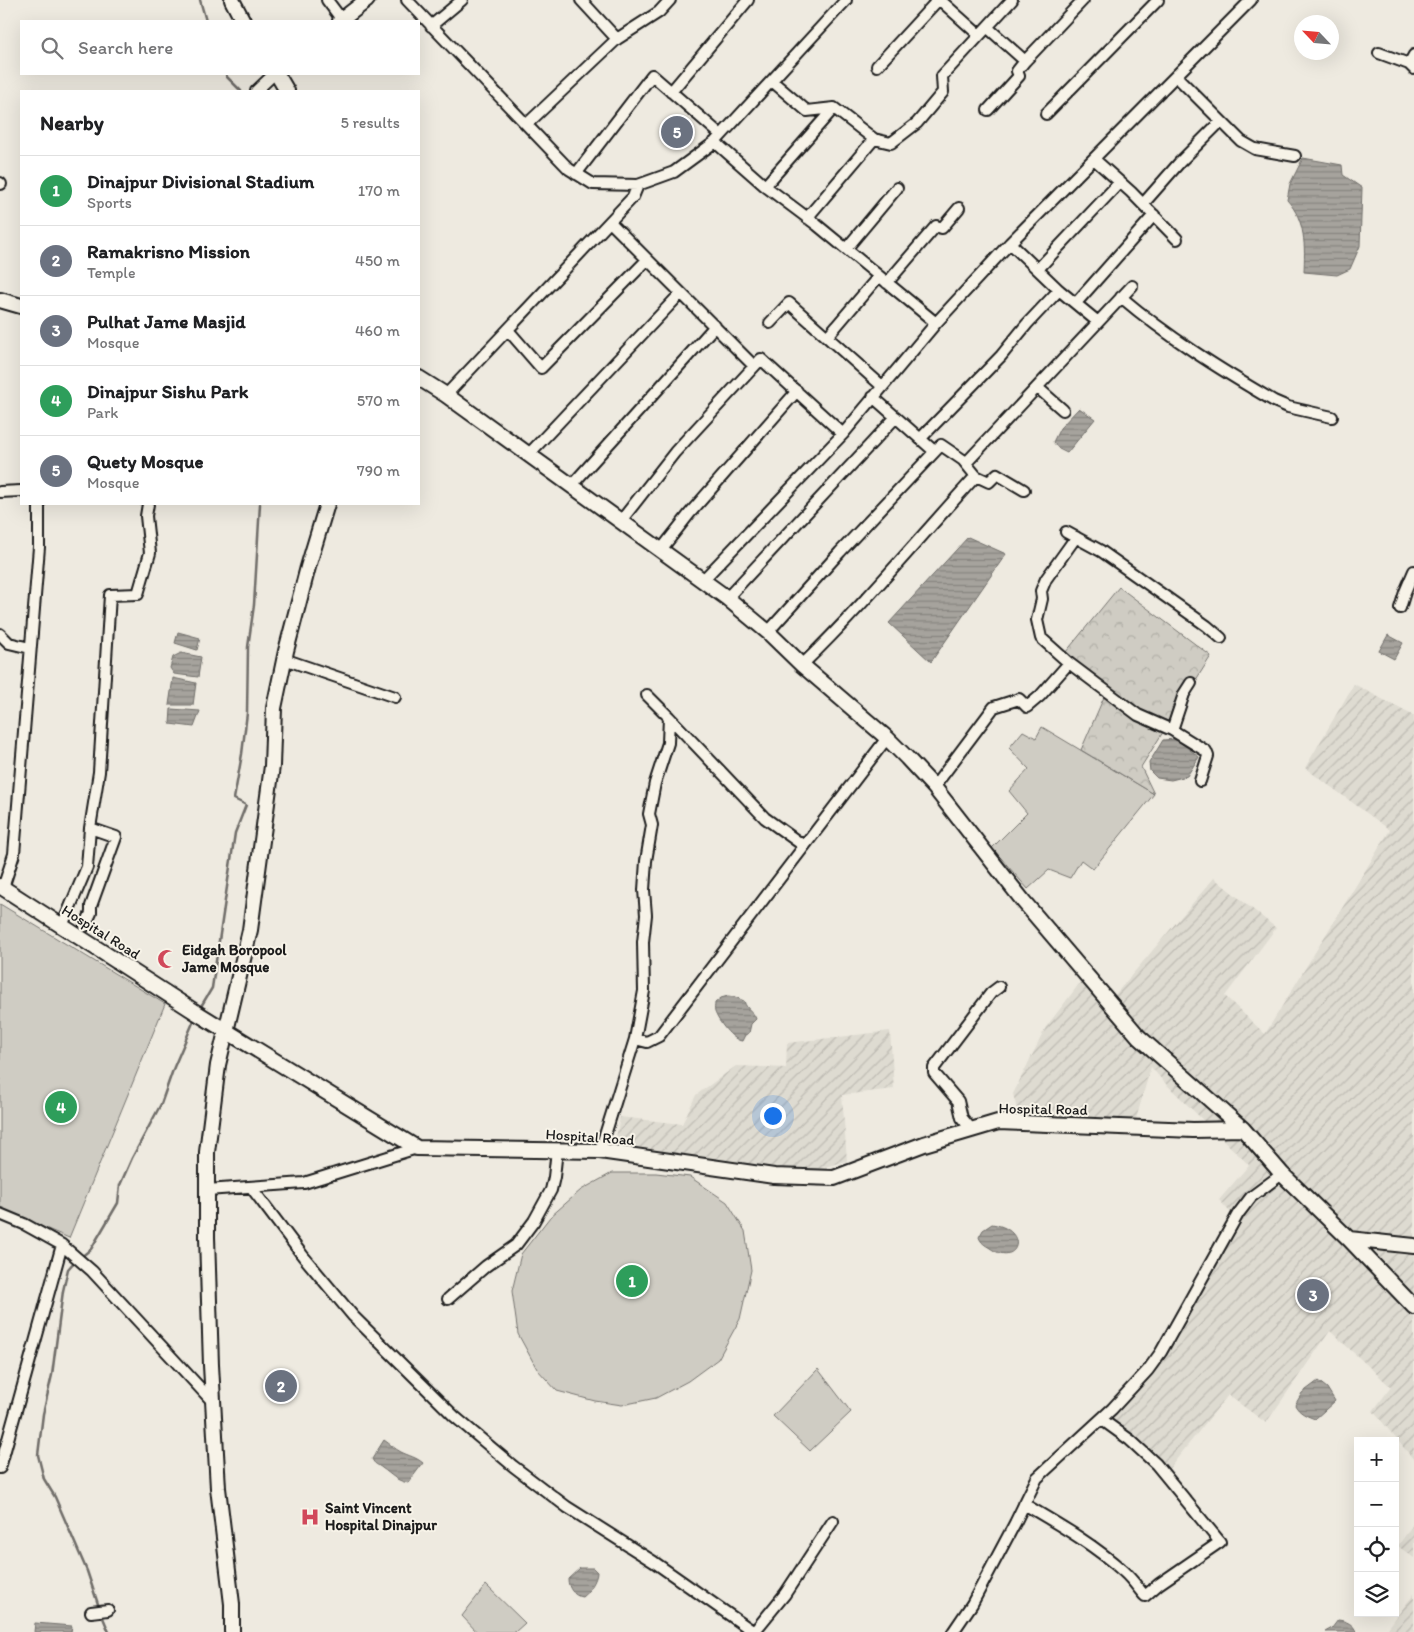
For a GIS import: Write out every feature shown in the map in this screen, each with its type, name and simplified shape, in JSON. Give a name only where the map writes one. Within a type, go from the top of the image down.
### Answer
[{"type":"street","points":[[232,0],[242,20]]},
{"type":"street","points":[[328,0],[341,20],[367,0]]},
{"type":"street","points":[[406,0],[569,169],[592,184],[638,185],[674,172],[718,138],[846,0]]},
{"type":"street","points":[[431,26],[462,0]]},
{"type":"street","points":[[581,0],[617,39]]},
{"type":"street","points":[[526,124],[617,39],[659,12],[669,0]]},
{"type":"street","points":[[671,92],[748,0]]},
{"type":"street","points":[[877,66],[939,0],[979,35]]},
{"type":"street","points":[[772,81],[807,111],[834,108],[874,139],[891,143],[917,123],[944,92],[942,76],[1012,0]]},
{"type":"street","points":[[988,110],[1019,76],[1017,71],[1025,61],[1083,0]]},
{"type":"street","points":[[1046,114],[1158,0]]},
{"type":"street","points":[[703,580],[843,434],[872,397],[936,323],[1010,243],[1251,0]]},
{"type":"street","points":[[987,27],[1025,61]]},
{"type":"street","points":[[1378,53],[1411,67],[1414,55]]},
{"type":"street","points":[[257,90],[275,75]]},
{"type":"street","points":[[277,75],[287,90]]},
{"type":"street","points":[[576,174],[652,75],[765,186],[936,323]]},
{"type":"street","points":[[1176,76],[1241,141],[1255,149],[1295,156]]},
{"type":"street","points":[[765,186],[834,108]]},
{"type":"street","points":[[1143,204],[1180,162],[1221,121]]},
{"type":"street","points":[[807,218],[874,139]]},
{"type":"street","points":[[1094,159],[1143,204],[1177,239]]},
{"type":"street","points":[[1038,269],[1120,182]]},
{"type":"street","points":[[446,395],[633,197],[638,185]]},
{"type":"street","points":[[846,249],[897,188]]},
{"type":"street","points":[[827,336],[936,226],[942,228],[959,208]]},
{"type":"street","points":[[1076,302],[1154,215]]},
{"type":"street","points":[[610,222],[754,366]]},
{"type":"street","points":[[1010,243],[1059,290],[1076,302],[1098,322]]},
{"type":"street","points":[[508,330],[541,368],[647,260]]},
{"type":"street","points":[[966,463],[1132,286]]},
{"type":"street","points":[[920,439],[1002,356],[1027,324],[1059,290]]},
{"type":"street","points":[[528,455],[680,293]]},
{"type":"street","points":[[1121,297],[1143,316],[1190,348],[1274,401],[1294,409],[1332,417]]},
{"type":"street","points":[[0,300],[20,306]]},
{"type":"street","points":[[770,323],[789,302],[882,386]]},
{"type":"street","points":[[571,486],[714,326]]},
{"type":"street","points":[[620,522],[675,452],[761,359],[843,434]]},
{"type":"street","points":[[420,379],[446,395],[727,598],[887,738],[934,786],[1024,902],[1138,1036],[1243,1129],[1282,1174],[1349,1239],[1414,1307]]},
{"type":"street","points":[[1038,388],[1063,410]]},
{"type":"street","points":[[660,551],[690,513],[796,391]]},
{"type":"street","points":[[872,397],[934,451]]},
{"type":"street","points":[[727,598],[896,418]]},
{"type":"street","points":[[768,632],[941,445],[966,463],[976,476],[989,482],[996,474],[1024,490]]},
{"type":"street","points":[[802,665],[860,606],[976,476]]},
{"type":"street","points":[[0,492],[20,491]]},
{"type":"street","points":[[2,887],[14,854],[39,547],[39,505]]},
{"type":"street","points":[[62,926],[87,867],[90,828],[98,772],[110,595],[138,594],[150,553],[146,516],[148,505]]},
{"type":"street","points":[[232,1632],[232,1604],[218,1488],[213,1402],[207,1237],[207,1152],[218,1065],[250,930],[272,766],[274,708],[284,659],[327,505]]},
{"type":"street","points":[[1066,532],[1101,551],[1221,638]]},
{"type":"street","points":[[1076,537],[1046,579],[1041,591],[1042,599],[1037,620],[1042,638],[1069,663],[1138,716],[1172,730],[1206,751],[1208,756],[1200,781]]},
{"type":"street","points":[[1400,608],[1414,571]]},
{"type":"street","points":[[0,634],[10,643],[30,648]]},
{"type":"street","points":[[284,659],[395,697]]},
{"type":"street","points":[[934,786],[994,707],[1018,699],[1026,707],[1052,683],[1069,663]]},
{"type":"street","points":[[1172,730],[1184,694],[1192,683]]},
{"type":"street","points":[[646,695],[765,818],[804,846]]},
{"type":"street","points":[[600,1151],[635,1039],[644,991],[643,942],[646,915],[644,890],[646,860],[652,825],[649,814],[655,783],[668,744],[669,717]]},
{"type":"street","points":[[635,1039],[647,1042],[659,1036],[887,738]]},
{"type":"street","points":[[85,926],[91,913],[90,906],[116,837],[90,828]]},
{"type":"street","name":"Hospital Road","points":[[2,887],[206,1018],[417,1148],[600,1151],[774,1176],[834,1178],[924,1144],[998,1122],[1193,1130],[1243,1129]]},
{"type":"street","points":[[972,1130],[962,1118],[958,1101],[934,1073],[934,1068],[992,992],[999,987]]},
{"type":"street","points":[[207,1190],[304,1183],[417,1148]]},
{"type":"street","points":[[448,1299],[486,1266],[516,1245],[534,1221],[551,1190],[557,1150]]},
{"type":"street","points":[[953,1632],[972,1604],[1016,1523],[1037,1478],[1101,1419],[1148,1370],[1157,1358],[1238,1214],[1251,1197],[1282,1174]]},
{"type":"street","points":[[251,1187],[303,1256],[353,1316],[461,1422],[512,1466],[567,1507],[654,1562],[754,1632],[785,1594],[833,1521]]},
{"type":"street","points":[[0,1214],[24,1224],[64,1248],[92,1271],[213,1402]]},
{"type":"street","points":[[1349,1239],[1414,1246]]},
{"type":"street","points":[[0,1468],[64,1248]]},
{"type":"street","points":[[1024,1504],[1065,1528],[1101,1554],[1125,1573],[1145,1596],[1159,1584],[1220,1542],[1156,1464],[1130,1440],[1101,1419]]},
{"type":"street","points":[[90,1612],[108,1610]]},
{"type":"shaded area","points":[[1303,158],[1342,165],[1343,175],[1362,188],[1360,246],[1350,269],[1337,275],[1304,272],[1304,243],[1301,225],[1298,216],[1287,200],[1290,184]]},
{"type":"shaded area","points":[[1079,408],[1095,419],[1067,453],[1059,449],[1053,442],[1060,428]]},
{"type":"shaded area","points":[[968,537],[1006,554],[931,662],[889,623]]},
{"type":"shaded area","points":[[178,632],[200,638],[197,650],[175,643]]},
{"type":"shaded area","points":[[1388,635],[1403,643],[1394,659],[1379,651]]},
{"type":"shaded area","points":[[181,653],[201,657],[198,677],[174,674],[170,668],[173,657]]},
{"type":"shaded area","points":[[173,678],[196,683],[193,705],[169,705]]},
{"type":"shaded area","points":[[1354,684],[1414,716],[1414,1460],[1399,1442],[1399,1437],[1395,1437],[1373,1411],[1391,1387],[1330,1331],[1266,1423],[1228,1395],[1167,1471],[1109,1417],[1152,1371],[1239,1222],[1219,1200],[1249,1165],[1151,1067],[1136,1119],[1094,1121],[1018,1113],[1013,1094],[1046,1027],[1083,979],[1108,1003],[1214,878],[1276,928],[1225,996],[1265,1034],[1390,830],[1305,768]]},
{"type":"shaded area","points":[[171,709],[200,711],[194,727],[170,724]]},
{"type":"shaded area","points":[[1176,739],[1199,757],[1187,776],[1171,780],[1157,778],[1150,771],[1149,763],[1163,740]]},
{"type":"shaded area","points":[[728,996],[744,1001],[756,1019],[751,1024],[749,1033],[745,1035],[742,1041],[726,1030],[715,1012],[715,1003],[721,998]]},
{"type":"shaded area","points":[[890,1031],[894,1089],[842,1095],[847,1161],[813,1170],[736,1163],[615,1143],[620,1117],[682,1124],[696,1095],[736,1066],[786,1068],[787,1043]]},
{"type":"shaded area","points":[[992,1224],[1012,1233],[1016,1240],[1016,1246],[1013,1251],[1008,1254],[1000,1253],[982,1242],[979,1237],[983,1230]]},
{"type":"shaded area","points":[[1318,1381],[1327,1388],[1335,1401],[1315,1419],[1301,1412],[1295,1405],[1302,1393]]},
{"type":"shaded area","points":[[384,1440],[399,1451],[423,1463],[408,1483],[394,1477],[372,1459]]},
{"type":"shaded area","points":[[1414,1523],[1414,1558],[1399,1547]]},
{"type":"shaded area","points":[[580,1568],[593,1568],[597,1572],[592,1586],[582,1597],[572,1591],[568,1579]]},
{"type":"shaded area","points":[[1414,1594],[1414,1632],[1385,1632],[1396,1617],[1399,1617],[1399,1614]]},
{"type":"shaded area","points":[[1338,1620],[1349,1623],[1356,1632],[1325,1632],[1332,1628]]},
{"type":"shaded area","points":[[35,1623],[72,1626],[71,1632],[34,1632]]},
{"type":"green space","points":[[1119,587],[1211,656],[1141,767],[1154,794],[1081,750],[1104,697],[1061,658]]},
{"type":"green space","points":[[1042,727],[1154,794],[1093,869],[1081,860],[1070,878],[1049,870],[1028,889],[992,848],[1027,813],[1009,791],[1029,769],[1009,748],[1023,731],[1036,738]]},
{"type":"green space","points":[[0,904],[165,1004],[69,1238],[0,1209]]},
{"type":"green space","points":[[612,1173],[656,1173],[690,1177],[727,1202],[745,1231],[751,1270],[740,1319],[718,1359],[688,1381],[656,1398],[622,1405],[595,1401],[557,1391],[537,1369],[518,1334],[512,1291],[521,1254],[550,1217],[581,1190]]},
{"type":"green space","points":[[818,1369],[851,1412],[810,1451],[773,1416]]},
{"type":"green space","points":[[486,1585],[525,1623],[515,1632],[477,1632],[462,1616]]},
{"type":"waterway","points":[[200,0],[206,20]]},
{"type":"waterway","points":[[226,75],[240,90]]},
{"type":"waterway","points":[[200,1008],[212,988],[235,833],[246,805],[234,799],[247,713],[248,647],[254,605],[260,505]]},
{"type":"waterway","points":[[80,1258],[91,1249],[118,1203],[120,1185],[161,1104],[174,1067],[195,1018]]},
{"type":"waterway","points":[[75,1261],[68,1269],[63,1291],[52,1375],[43,1414],[38,1455],[44,1479],[55,1497],[87,1571],[99,1607]]},
{"type":"waterway","points":[[101,1613],[109,1632]]},
{"type":"place","name":"Quety Mosque","points":[[677,132]]},
{"type":"place","name":"Eidgah Boropool Jame Mosque","points":[[167,959]]},
{"type":"place","name":"Dinajpur Sishu Park","points":[[61,1107]]},
{"type":"place","name":"Dinajpur Divisional Stadium","points":[[632,1281]]},
{"type":"place","name":"Pulhat Jame Masjid","points":[[1313,1295]]},
{"type":"place","name":"Ramakrisno Mission","points":[[281,1386]]},
{"type":"place","name":"Saint Vincent Hospital Dinajpur","points":[[310,1517]]}]
